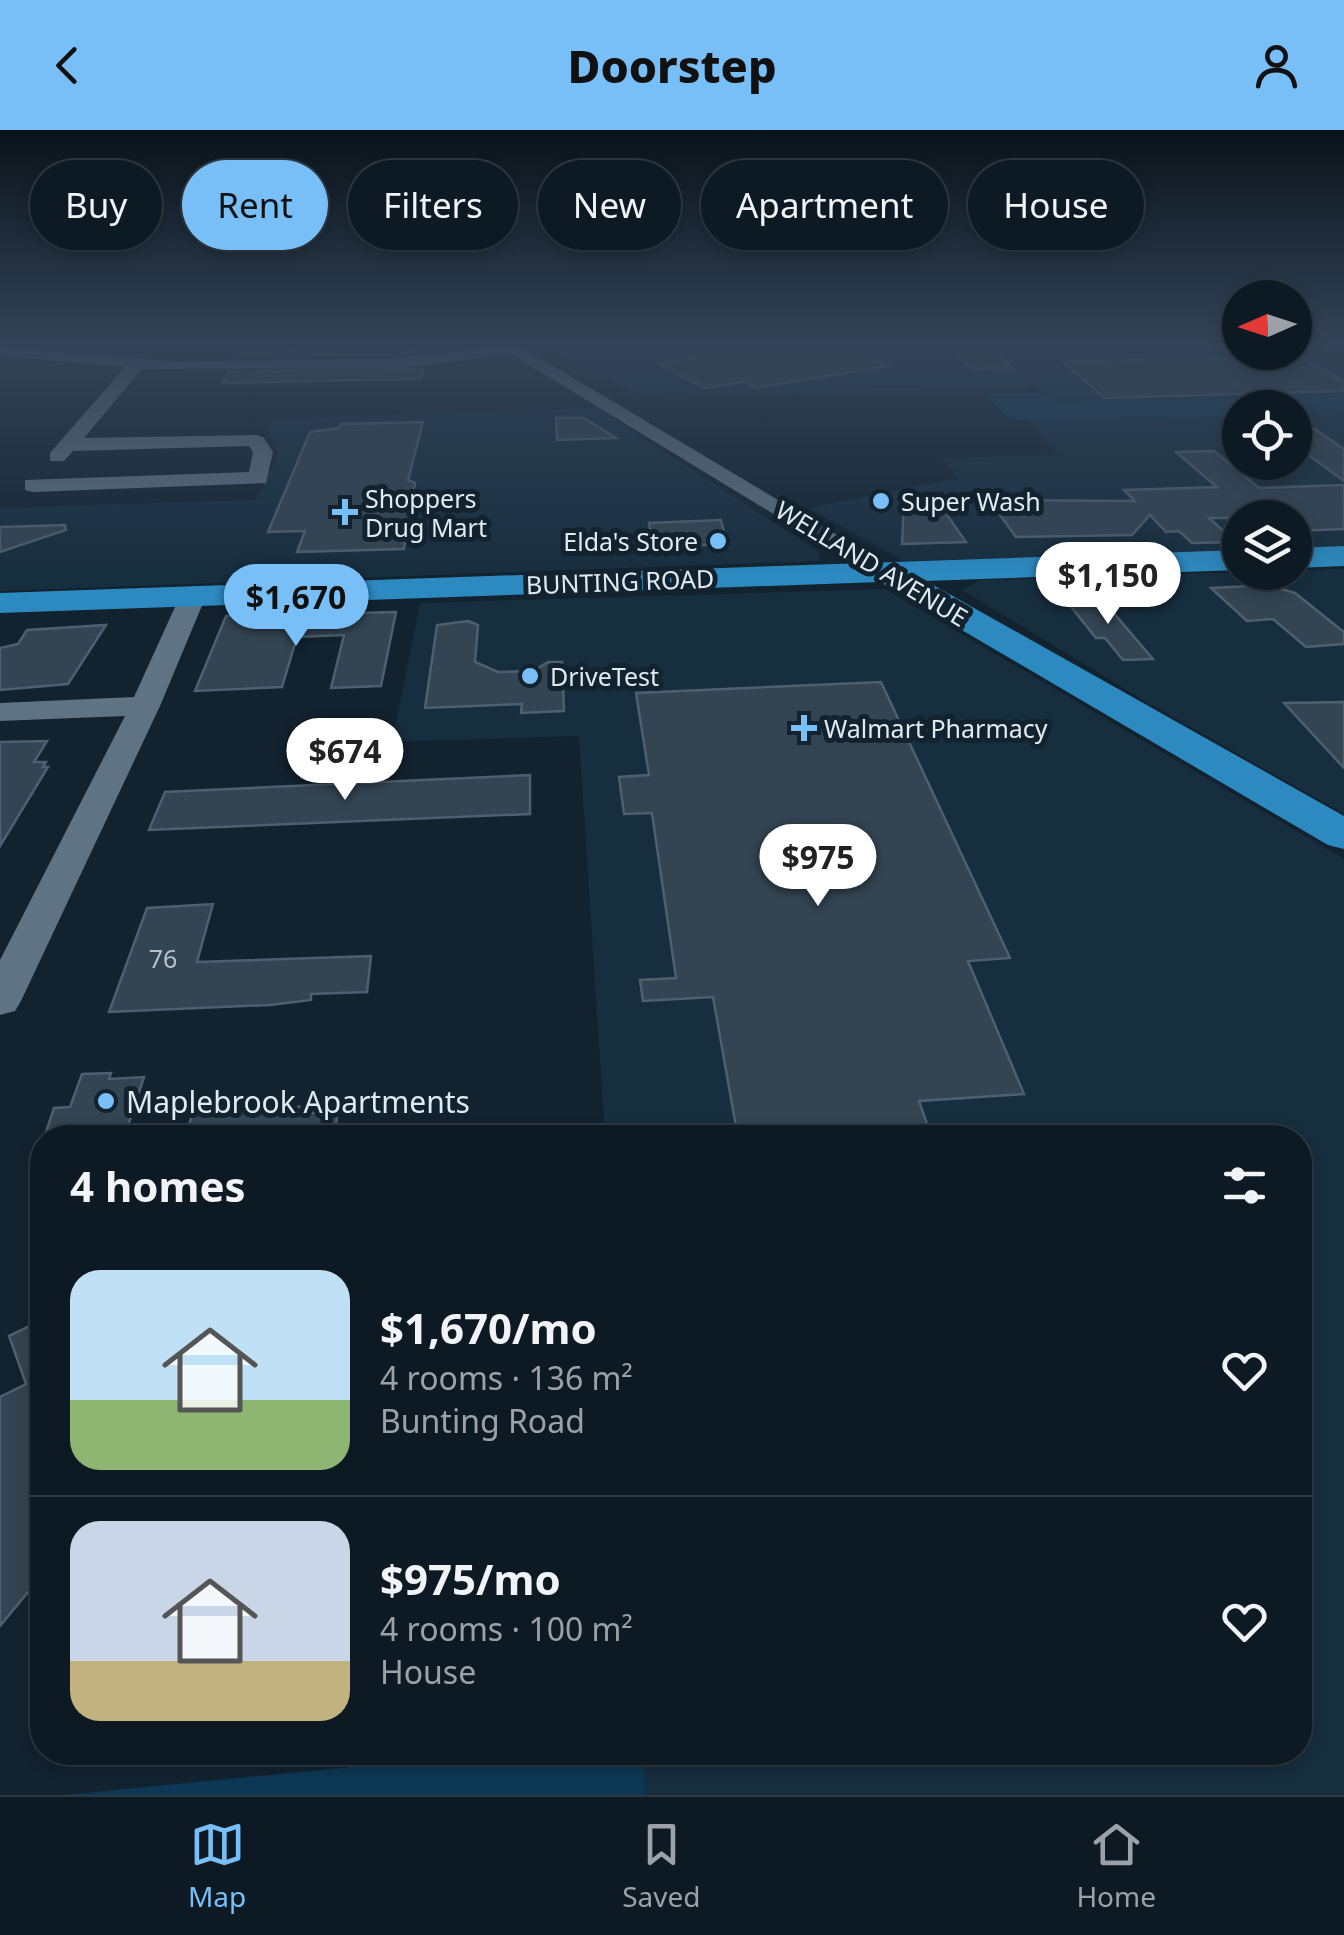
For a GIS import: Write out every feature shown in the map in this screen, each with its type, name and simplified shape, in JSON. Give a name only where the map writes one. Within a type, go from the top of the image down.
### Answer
[{"type":"main road","points":[[784,576],[830,561],[833,553],[819,532]]},
{"type":"main road","points":[[1312,557],[1344,556]]},
{"type":"main road","name":"BUNTING ROAD","points":[[0,603],[1222,561]]},
{"type":"main road","points":[[952,611],[941,592],[952,580],[981,568]]},
{"type":"main road","name":"WELLAND AVENUE","points":[[886,572],[1344,836]]},
{"type":"street","points":[[17,503],[86,423]]},
{"type":"street","name":"WELLAND AVENUE","points":[[636,423],[886,572]]},
{"type":"street","points":[[32,486],[258,478],[263,452],[256,442],[249,440],[67,445]]},
{"type":"street","points":[[0,1000],[145,706],[192,596]]},
{"type":"street","points":[[0,712],[145,706]]},
{"type":"shaded area","points":[[265,423],[620,423],[819,552],[819,561],[0,591],[0,508],[256,500],[278,454]]},
{"type":"shaded area","points":[[1030,423],[1222,423],[1222,480],[1312,480],[1312,423],[1344,423],[1344,549],[1312,550],[1312,500],[1222,500],[1222,552],[903,561],[809,508],[958,478],[943,458],[1059,455]]},
{"type":"shaded area","points":[[1344,569],[1344,814],[1148,703],[962,590],[981,580],[1222,573],[1222,590],[1312,590],[1312,570]]},
{"type":"shaded area","points":[[885,589],[1344,859],[1344,1795],[646,1795],[644,1765],[1312,1765],[1312,1125],[604,1125],[579,736],[392,742],[420,603]]},
{"type":"shaded area","points":[[370,1765],[644,1765],[646,1795],[64,1795]]},
{"type":"building","points":[[423,423],[408,480],[415,483],[412,501],[417,501],[410,541],[405,541],[404,549],[297,552],[305,531],[268,532],[310,432],[339,428],[341,424]]},
{"type":"building","points":[[556,423],[592,423],[616,438],[557,440]]},
{"type":"building","points":[[1312,427],[1344,449],[1344,481],[1312,457]]},
{"type":"building","points":[[1214,451],[1222,458],[1222,480],[1249,480],[1259,488],[1344,485],[1344,529],[1312,530],[1312,500],[1222,500],[1222,518],[1209,518],[1222,530],[1222,542],[1192,543],[1179,531],[1166,532],[1150,515],[1132,535],[1016,537],[989,500],[1135,501],[1124,490],[1217,487],[1176,452]]},
{"type":"building","points":[[904,502],[925,513],[945,512],[966,542],[902,544]]},
{"type":"building","points":[[721,520],[727,544],[653,547],[649,523]]},
{"type":"building","points":[[65,525],[66,530],[0,552],[0,527]]},
{"type":"building","points":[[1211,588],[1295,593],[1344,632],[1344,644],[1306,647],[1273,619],[1247,621]]},
{"type":"building","points":[[1100,597],[1153,659],[1123,660],[1105,638],[1096,638],[1064,598]]},
{"type":"building","points":[[396,612],[381,686],[331,688],[344,635],[297,637],[282,687],[195,691],[226,616]]},
{"type":"building","points":[[468,621],[478,625],[475,662],[498,672],[533,671],[548,662],[562,662],[564,711],[521,713],[522,704],[425,708],[437,625]]},
{"type":"building","points":[[106,625],[68,684],[0,690],[0,648],[18,644],[27,630]]},
{"type":"building","points":[[881,682],[1010,958],[968,961],[1024,1094],[919,1101],[927,1124],[736,1125],[713,997],[643,1001],[640,980],[676,978],[652,813],[624,814],[619,777],[649,775],[636,693]]},
{"type":"building","points":[[1344,702],[1344,768],[1284,703]]},
{"type":"building","points":[[47,741],[34,762],[46,762],[43,767],[48,767],[0,846],[0,742]]},
{"type":"building","points":[[530,775],[530,814],[149,830],[165,792]]},
{"type":"building","points":[[213,904],[197,962],[371,956],[367,992],[311,994],[311,1000],[270,1005],[109,1012],[147,908]]},
{"type":"building","points":[[111,1073],[109,1079],[144,1077],[128,1125],[48,1125],[54,1108],[70,1107],[82,1074]]},
{"type":"building","points":[[311,1106],[309,1113],[338,1111],[336,1125],[189,1125],[193,1112]]},
{"type":"building","points":[[30,1326],[30,1590],[0,1626],[0,1397],[26,1384],[9,1336]]},
{"type":"place","name":"Super Wash","points":[[881,501]]},
{"type":"place","name":"Shoppers Drug Mart","points":[[345,512]]},
{"type":"place","name":"Elda's Store","points":[[718,541]]},
{"type":"place","name":"DriveTest","points":[[530,676]]},
{"type":"place","name":"Walmart Pharmacy","points":[[804,728]]},
{"type":"place","name":"Maplebrook Apartments","points":[[106,1101]]}]
